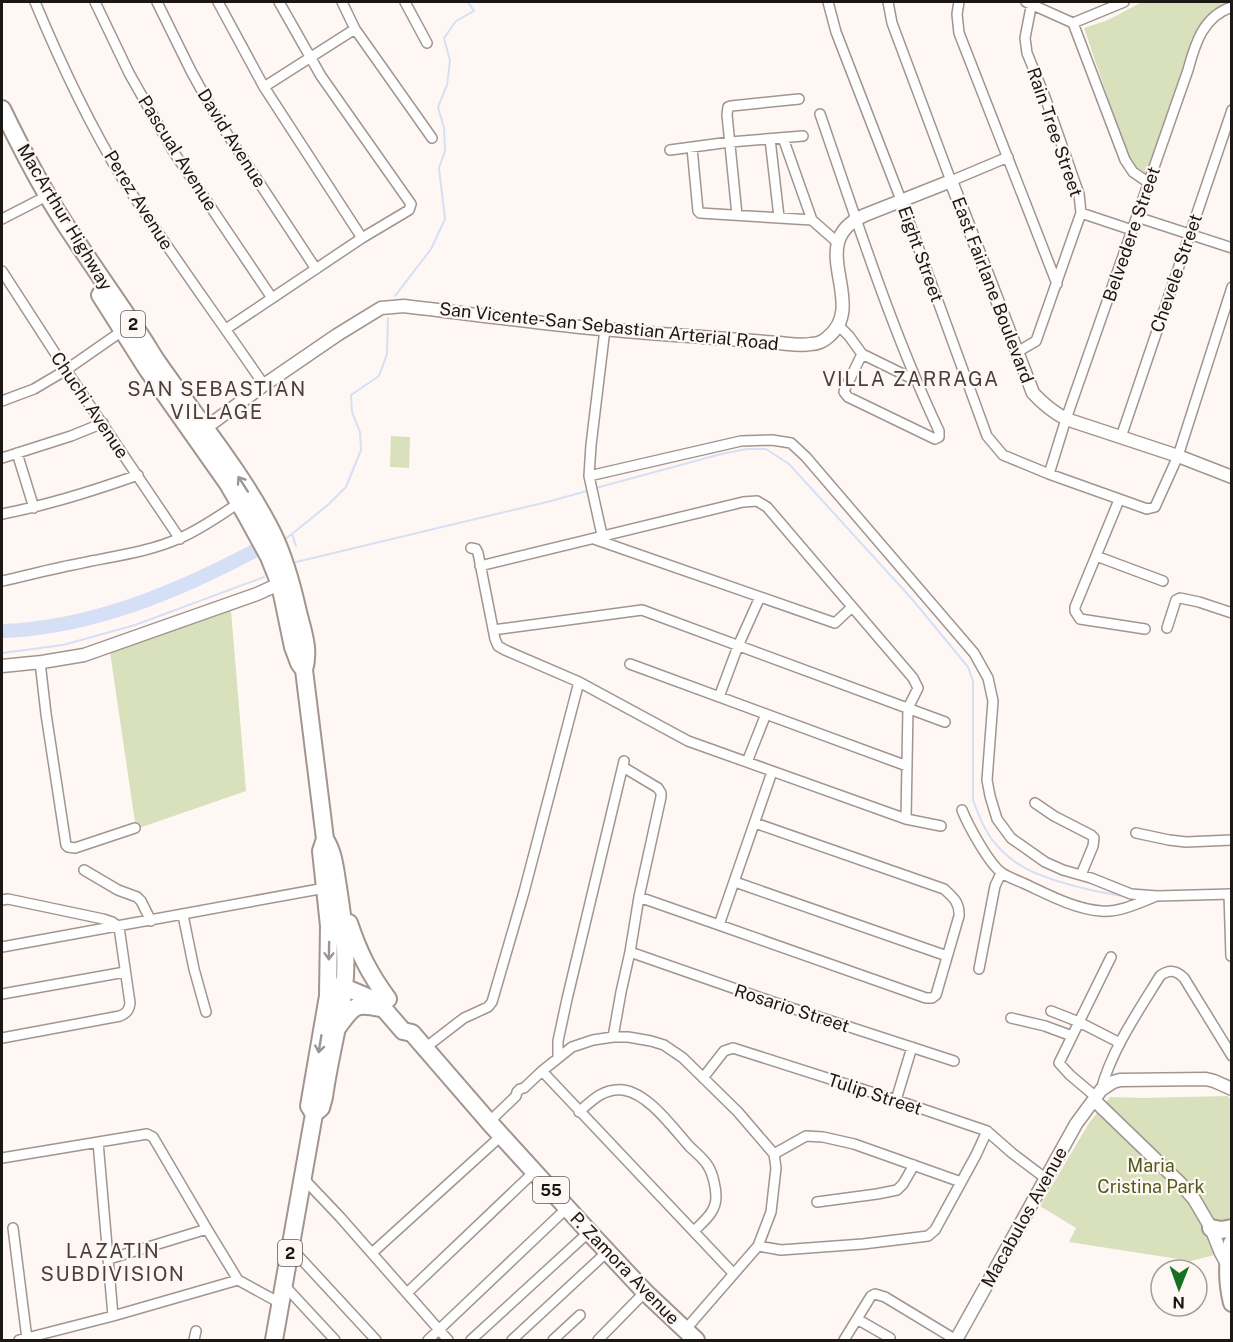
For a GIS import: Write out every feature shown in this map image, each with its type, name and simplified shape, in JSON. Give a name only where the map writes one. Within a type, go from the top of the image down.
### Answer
[{"type":"highway","name":"MacArthur Highway","points":[[2,109],[46,195],[136,327],[200,433],[271,561],[279,584],[293,647],[304,670]]},
{"type":"highway","name":"MacArthur Highway","points":[[2,132],[39,200],[122,331],[200,433],[246,488],[273,534],[283,557],[307,651],[304,670],[325,838],[331,849],[340,898],[345,948],[326,1009],[309,1106],[314,1114]]},
{"type":"highway","name":"MacArthur Highway","points":[[274,1341],[314,1114],[321,1108],[337,1028],[336,982],[321,851],[325,838]]},
{"type":"highway","points":[[337,1028],[351,1010],[360,1005],[386,1004],[363,959],[340,898]]},
{"type":"highway","name":"P. Zamora Avenue","points":[[336,982],[370,986],[386,1004],[411,1025],[412,1033],[501,1136],[588,1232],[690,1335]]},
{"type":"highway","points":[[1211,1228],[1221,1230],[1232,1228]]},
{"type":"highway","points":[[1232,1243],[1227,1264],[1227,1282],[1232,1303]]},
{"type":"street","name":"Perez Avenue","points":[[35,2],[72,85],[121,176],[264,385]]},
{"type":"street","name":"Pascual Avenue","points":[[95,2],[129,73],[173,151],[272,298]]},
{"type":"street","name":"David Avenue","points":[[157,2],[191,72],[218,120],[316,269]]},
{"type":"street","points":[[218,2],[264,87],[362,238]]},
{"type":"street","points":[[226,329],[362,238],[409,210],[411,204],[321,76],[279,2]]},
{"type":"street","points":[[342,2],[355,29],[432,138]]},
{"type":"street","points":[[405,2],[427,43]]},
{"type":"street","name":"Eight Street","points":[[828,2],[836,32],[901,200],[987,436],[1003,455],[1119,500],[1147,508],[1155,507],[1178,456]]},
{"type":"street","points":[[888,2],[892,23],[951,182]]},
{"type":"street","points":[[959,2],[957,14],[960,33],[1057,284]]},
{"type":"street","points":[[1030,2],[1073,23],[1125,160],[1133,172],[1149,183]]},
{"type":"street","name":"Rain Tree Street","points":[[1017,352],[1036,341],[1081,213],[1078,194],[1027,53],[1025,38],[1030,2]]},
{"type":"street","points":[[1073,23],[1124,2]]},
{"type":"street","name":"Belvedere Street","points":[[1049,474],[1066,419],[1188,70],[1196,40],[1212,18],[1232,7]]},
{"type":"street","points":[[264,87],[355,29]]},
{"type":"street","points":[[737,215],[728,107],[799,99]]},
{"type":"street","name":"Chevele Street","points":[[1121,437],[1232,110]]},
{"type":"street","points":[[820,114],[855,219],[915,380],[939,431],[939,437],[935,439],[848,397],[844,392],[862,354]]},
{"type":"street","points":[[669,150],[803,136]]},
{"type":"street","points":[[783,138],[812,220],[837,242]]},
{"type":"street","points":[[770,139],[779,217]]},
{"type":"street","points":[[692,148],[700,213],[812,220]]},
{"type":"street","points":[[915,380],[862,354],[849,336],[838,326],[843,314],[843,303],[837,266],[837,242],[855,219],[1008,157]]},
{"type":"street","name":"East Fairlane Boulevard","points":[[951,182],[1033,393],[1042,403],[1066,419],[1178,456],[1232,477]]},
{"type":"street","points":[[2,219],[39,200]]},
{"type":"street","points":[[1081,213],[1132,230]]},
{"type":"street","points":[[1137,217],[1232,248]]},
{"type":"street","name":"Chuchi Avenue","points":[[2,271],[180,539]]},
{"type":"street","points":[[1178,456],[1232,287]]},
{"type":"street","name":"San Vicente-San Sebastian Arterial Road","points":[[200,433],[336,335],[381,308],[404,306],[605,329],[774,343],[812,344],[825,340],[838,326]]},
{"type":"street","points":[[598,537],[595,498],[589,478],[605,329]]},
{"type":"street","points":[[2,401],[34,389],[122,331]]},
{"type":"street","points":[[2,458],[71,436],[103,423]]},
{"type":"street","points":[[589,478],[741,441],[772,440],[790,443],[806,457],[974,653],[988,678],[993,701],[987,780],[993,809],[1003,829],[1011,838],[1046,862],[1131,894],[1156,896],[1230,894],[1231,956]]},
{"type":"street","points":[[17,453],[34,508]]},
{"type":"street","points":[[2,514],[79,496],[138,475]]},
{"type":"street","points":[[1119,500],[1076,607],[1077,616],[1080,619],[1145,629]]},
{"type":"street","points":[[480,566],[743,502],[757,501],[767,507],[914,678],[918,688],[908,708],[906,819]]},
{"type":"street","points":[[2,581],[134,553],[180,539],[239,503]]},
{"type":"street","points":[[598,537],[835,623],[852,607]]},
{"type":"street","points":[[471,548],[477,551],[496,643],[501,648],[579,682],[688,741],[906,819],[940,826]]},
{"type":"street","points":[[1096,556],[1163,581]]},
{"type":"street","points":[[2,666],[84,655],[257,594],[279,584]]},
{"type":"street","points":[[719,697],[760,597]]},
{"type":"street","points":[[1167,628],[1176,600],[1180,598],[1232,613]]},
{"type":"street","points":[[493,630],[642,610],[945,722]]},
{"type":"street","points":[[40,662],[66,845],[75,848],[135,828]]},
{"type":"street","points":[[630,664],[908,766]]},
{"type":"street","points":[[425,1048],[464,1018],[488,1007],[492,1002],[524,892],[579,682]]},
{"type":"street","points":[[747,762],[766,714]]},
{"type":"street","points":[[558,1058],[558,1041],[567,999],[624,764],[658,788],[661,793],[613,1037]]},
{"type":"street","points":[[719,925],[772,772]]},
{"type":"street","points":[[1035,803],[1094,838],[1081,875]]},
{"type":"street","points":[[962,810],[986,853],[1002,873],[1054,897],[1079,907],[1103,912],[1132,906],[1156,896]]},
{"type":"street","points":[[639,897],[926,998],[936,995],[960,910],[956,901],[944,889],[755,823]]},
{"type":"street","points":[[1137,833],[1186,842],[1232,840]]},
{"type":"street","points":[[84,870],[118,890],[136,897],[141,901],[151,921]]},
{"type":"street","points":[[979,969],[994,886],[1002,873]]},
{"type":"street","points":[[735,882],[947,956]]},
{"type":"street","points":[[2,947],[326,888]]},
{"type":"street","points":[[2,900],[104,920],[119,927],[130,1003],[125,1014],[2,1038]]},
{"type":"street","points":[[183,915],[206,1012]]},
{"type":"street","name":"Rosario Street","points":[[630,952],[954,1061]]},
{"type":"street","points":[[1111,957],[1059,1063],[1070,1076],[1097,1096],[1194,1199],[1211,1228],[1227,1264]]},
{"type":"street","points":[[1097,1096],[1120,1043],[1164,973],[1175,970],[1184,978],[1232,1056]]},
{"type":"street","points":[[2,994],[125,972]]},
{"type":"street","points":[[1051,1011],[1079,1022],[1120,1043]]},
{"type":"street","points":[[1011,1018],[1045,1026],[1072,1036]]},
{"type":"street","points":[[489,1122],[516,1096],[522,1095],[524,1088],[542,1071],[572,1047],[593,1040],[613,1037],[628,1037],[664,1045],[683,1058],[738,1112],[774,1154],[776,1168],[771,1212],[758,1246],[733,1273],[690,1335]]},
{"type":"street","points":[[896,1100],[912,1047]]},
{"type":"street","name":"Tulip Street","points":[[703,1078],[724,1051],[733,1048],[987,1131],[1046,1178]]},
{"type":"street","points":[[542,1071],[733,1273]]},
{"type":"street","points":[[1097,1096],[1113,1082],[1120,1080],[1196,1079],[1214,1081],[1232,1089]]},
{"type":"street","points":[[579,1112],[594,1098],[604,1093],[622,1090],[634,1093],[653,1107],[708,1166],[713,1178],[716,1197],[713,1212],[694,1231]]},
{"type":"street","name":"Macabulos Avenue","points":[[956,1340],[1076,1124],[1097,1096]]},
{"type":"street","points":[[758,1246],[781,1250],[863,1244],[928,1236],[935,1230],[987,1131]]},
{"type":"street","points":[[2,1158],[147,1134],[153,1137],[238,1280],[280,1304]]},
{"type":"street","points":[[372,1253],[501,1136]]},
{"type":"street","points":[[774,1154],[806,1136],[823,1137],[854,1144],[961,1182]]},
{"type":"street","points":[[98,1142],[113,1316]]},
{"type":"street","points":[[817,1202],[897,1190],[914,1165]]},
{"type":"street","points":[[407,1293],[534,1172]]},
{"type":"street","points":[[302,1177],[448,1341]]},
{"type":"street","points":[[428,1341],[567,1208]]},
{"type":"street","points":[[13,1228],[23,1340],[238,1280]]},
{"type":"street","points":[[109,1259],[207,1229]]},
{"type":"street","points":[[471,1341],[588,1232]]},
{"type":"street","points":[[291,1248],[375,1341]]},
{"type":"street","points":[[512,1341],[607,1252]]},
{"type":"street","points":[[284,1285],[334,1341]]},
{"type":"street","points":[[598,1341],[645,1292]]},
{"type":"street","points":[[844,1341],[871,1296],[875,1294],[885,1297],[956,1340]]},
{"type":"street","points":[[553,1341],[580,1315]]},
{"type":"street","points":[[857,1319],[890,1338]]},
{"type":"green space","points":[[1142,2],[1231,2],[1214,11],[1198,27],[1146,173],[1130,163],[1084,28],[1108,20]]},
{"type":"green space","points":[[391,436],[410,437],[409,468],[390,467]]},
{"type":"green space","points":[[231,611],[246,791],[136,829],[110,652]]},
{"type":"green space","name":"Maria Cristina Park","points":[[1228,1096],[1231,1100],[1232,1229],[1226,1252],[1203,1258],[1172,1258],[1069,1242],[1076,1228],[1040,1206],[1089,1123],[1110,1097]]},
{"type":"waterway","points":[[395,296],[431,249],[445,219],[439,168],[445,151],[444,128],[438,107],[447,85],[450,61],[444,38],[456,21],[474,11],[468,2]]},
{"type":"waterway","points":[[285,539],[329,504],[346,487],[361,450],[360,432],[352,412],[351,395],[379,376],[387,354],[388,318]]},
{"type":"waterway","points":[[596,488],[747,449],[766,449],[789,464],[912,599],[968,667],[973,681],[973,800],[984,827],[994,842],[1014,861],[1037,874],[1082,888],[1124,896]]},
{"type":"waterway","points":[[296,562],[590,490]]},
{"type":"waterway","points":[[292,534],[296,546]]},
{"type":"waterway","points":[[2,631],[68,623],[133,605],[196,580],[256,550]]},
{"type":"waterway","points":[[2,653],[63,645],[135,625],[264,577]]},
{"type":"district","name":"VILLA ZARRAGA","points":[[911,379]]},
{"type":"district","name":"SAN SEBASTIAN VILLAGE","points":[[217,400]]},
{"type":"district","name":"LAZATIN SUBDIVISION","points":[[113,1262]]}]
